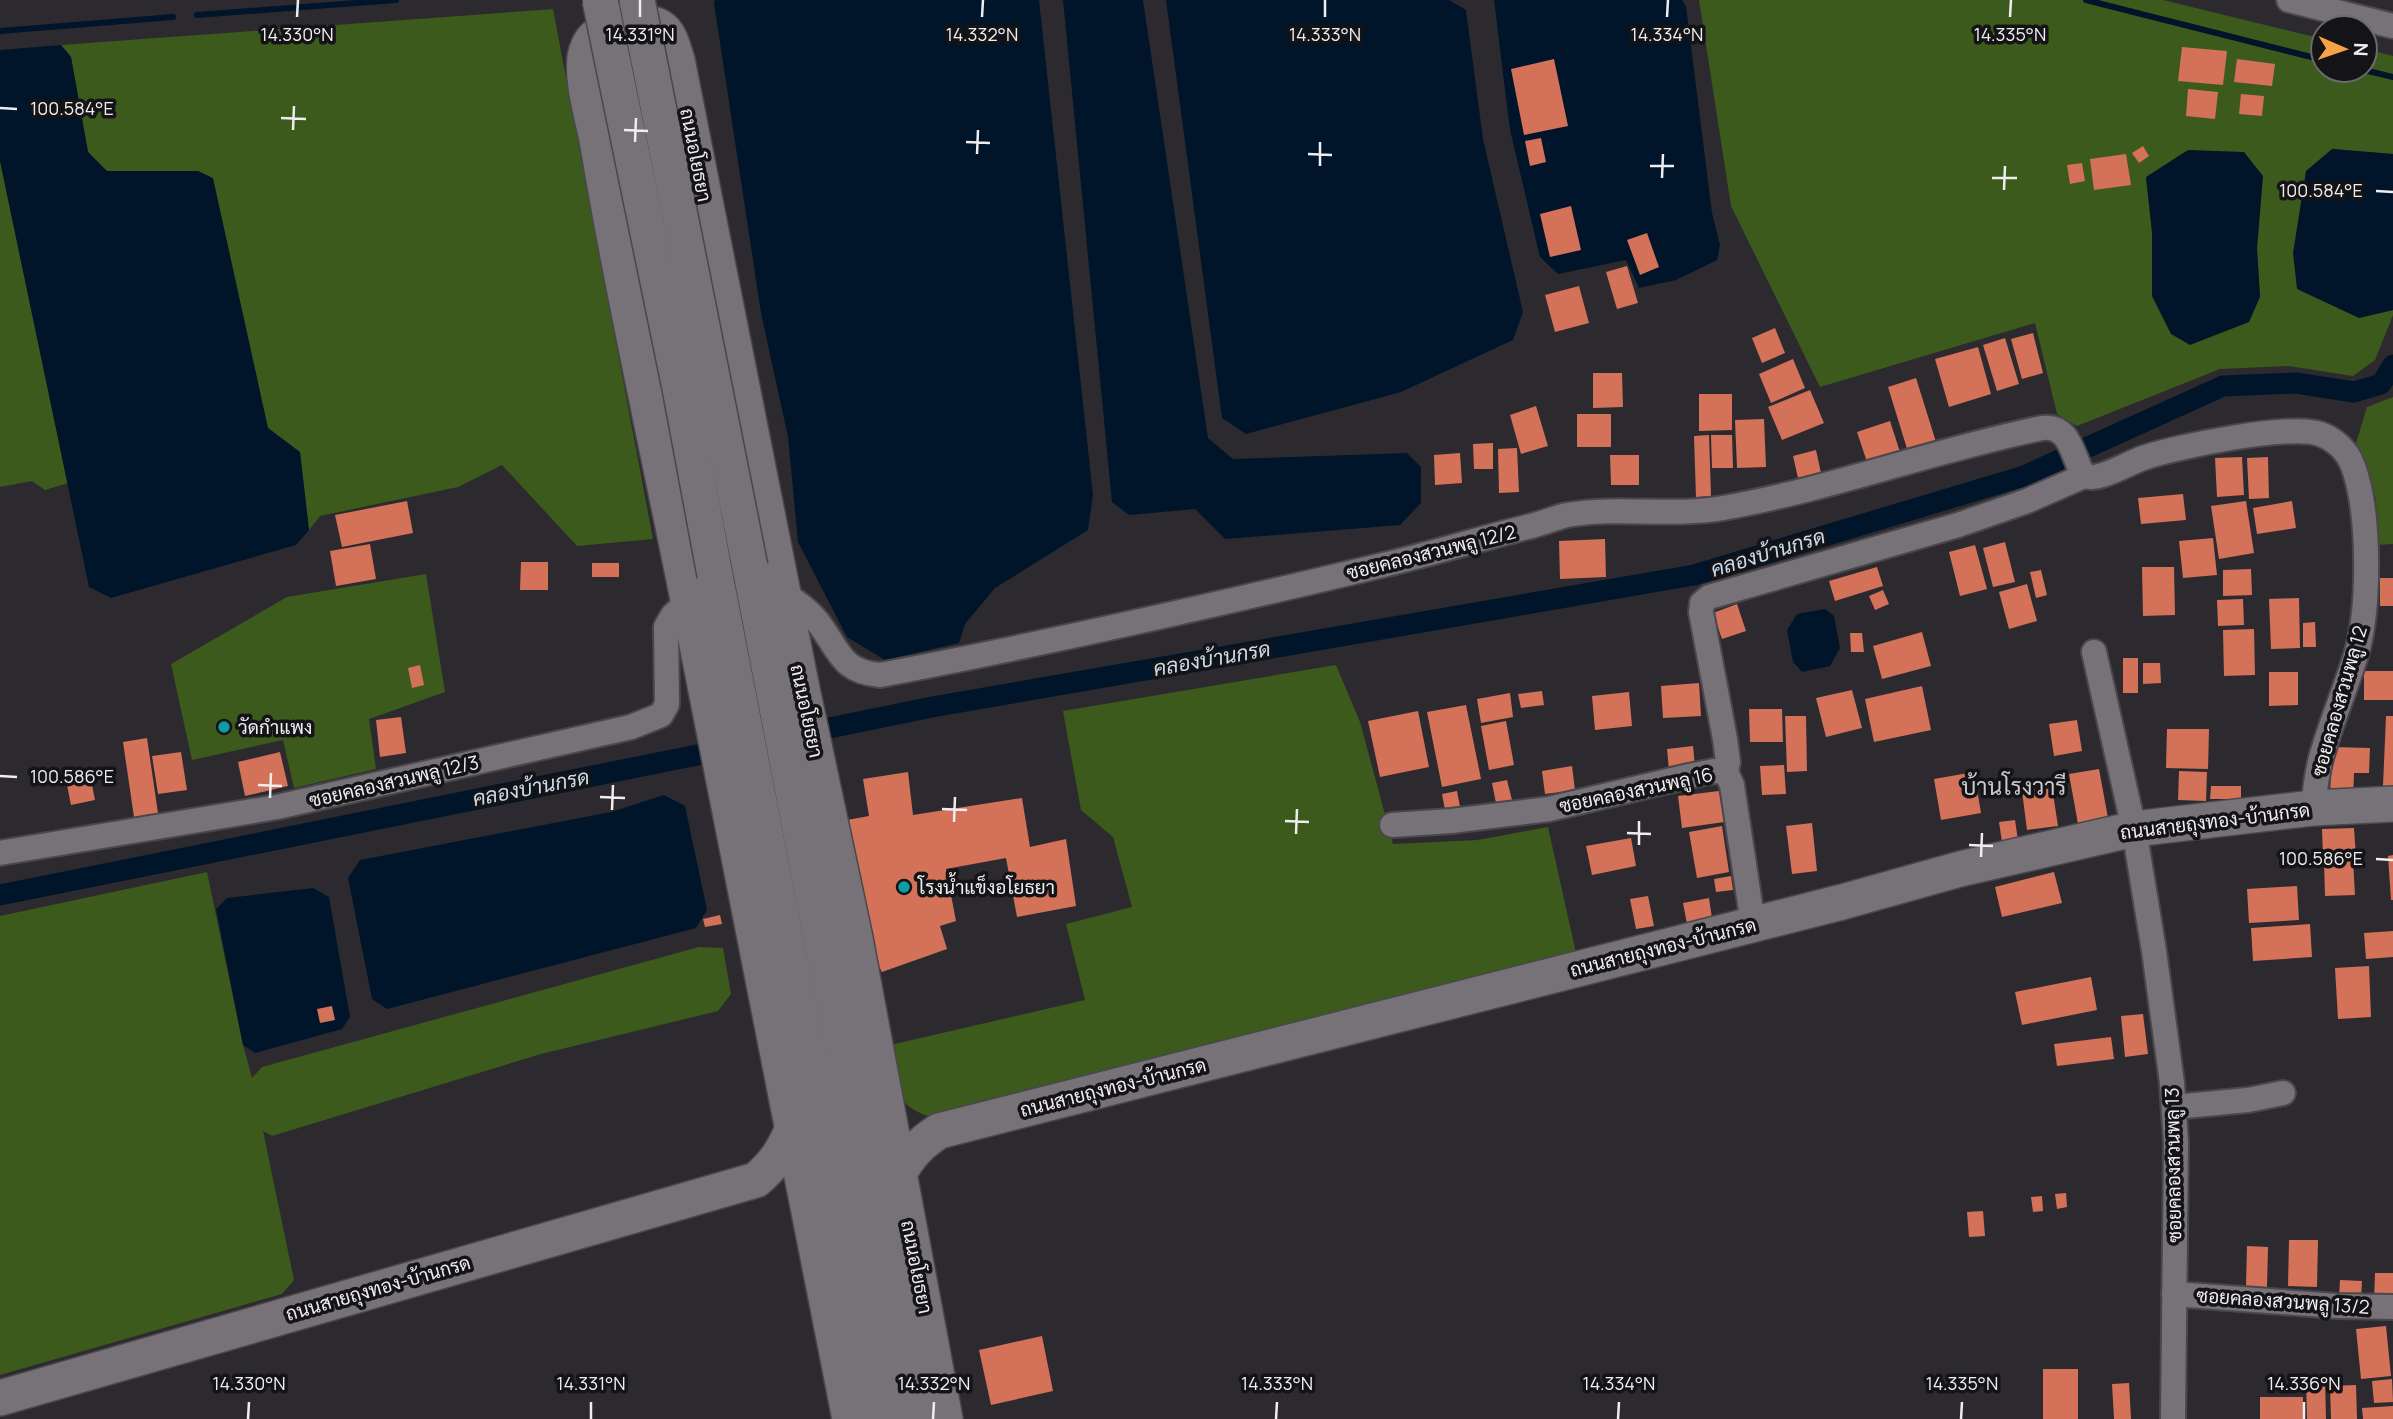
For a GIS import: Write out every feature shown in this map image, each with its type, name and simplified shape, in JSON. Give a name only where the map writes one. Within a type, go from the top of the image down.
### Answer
[{"type":"street","name":"ถนนอโยธยา","points":[[600,0],[680,388],[715,575],[756,697]]},
{"type":"street","name":"ถนนอโยธยา","points":[[637,0],[750,567],[756,697]]},
{"type":"street","points":[[2289,0],[2393,26]]},
{"type":"street","name":"ถนนอโยธยา","points":[[850,1419],[793,1128],[737,766],[756,697],[783,593],[677,60],[670,39],[663,29],[643,23],[608,29],[594,37],[585,58],[586,82],[689,601],[756,697],[801,755],[886,1105],[945,1419]]},
{"type":"street","name":"ซอยคลองสวนพลู 12/2","points":[[783,593],[806,608],[845,663],[867,674],[880,675],[1020,649],[1181,613],[1396,562],[1566,515],[1610,511],[1717,509],[1817,488],[2042,428],[2056,428],[2066,435],[2081,472]]},
{"type":"street","name":"ซอยคลองสวนพลู 12","points":[[1726,772],[1726,739],[1702,612],[1702,603],[1709,597],[1913,540],[2027,501],[2081,472],[2089,479],[2144,457],[2209,442],[2292,430],[2319,433],[2337,442],[2352,463],[2360,492],[2365,554],[2364,610],[2356,654],[2322,753],[2313,808]]},
{"type":"street","name":"ซอยคลองสวนพลู 12/3","points":[[0,853],[277,807],[631,727],[660,715],[667,704],[666,627],[673,615],[689,601]]},
{"type":"street","name":"ซอยคลองสวนพลู 13","points":[[2094,652],[2134,829],[2154,951],[2174,1107],[2176,1143],[2173,1419]]},
{"type":"street","name":"ถนนอโยธยา","points":[[801,755],[914,1419]]},
{"type":"street","name":"ถนนอโยธยา","points":[[737,766],[879,1419]]},
{"type":"street","name":"ซอยคลองสวนพลู 16","points":[[1392,825],[1549,809],[1689,776],[1714,771],[1726,772],[1732,785],[1753,924]]},
{"type":"street","name":"ถนนสายถุงทอง-บ้านกรด","points":[[899,1174],[914,1150],[939,1131],[1960,869],[2134,829],[2313,808],[2393,804]]},
{"type":"street","points":[[2174,1107],[2248,1100],[2283,1093]]},
{"type":"street","points":[[886,1105],[902,1119],[918,1127],[939,1131]]},
{"type":"street","name":"ถนนสายถุงทอง-บ้านกรด","points":[[0,1398],[756,1180],[773,1166],[785,1148],[793,1128]]},
{"type":"street","points":[[756,1180],[777,1184],[796,1196],[809,1211]]},
{"type":"street","name":"ซอยคลองสวนพลู 13/2","points":[[2174,1294],[2337,1306],[2393,1307]]},
{"type":"green space","points":[[1699,0],[2163,0],[2309,36],[2309,84],[2379,84],[2379,52],[2393,56],[2393,154],[2332,149],[2358,318],[2393,310],[2375,360],[2353,376],[2289,366],[2220,369],[2077,426],[2057,414],[2035,323],[1820,387],[1731,206]],"holes":[[[2146,177],[2257,249],[2260,297],[2152,232]]]},
{"type":"green space","points":[[553,9],[653,539],[577,546],[502,465],[458,487],[320,516],[309,530],[300,453],[268,428],[198,171],[107,172],[88,152],[71,57],[61,45]]},
{"type":"green space","points":[[0,161],[68,483],[45,490],[32,481],[0,487]]},
{"type":"green space","points":[[2393,397],[2393,544],[2377,545],[2376,499],[2356,443],[2367,407]]},
{"type":"green space","points":[[426,574],[445,692],[369,719],[376,769],[294,788],[283,740],[192,760],[171,664],[287,597]]},
{"type":"green space","points":[[1336,665],[1360,722],[1393,844],[1478,840],[1548,827],[1578,962],[940,1119],[925,1115],[905,1102],[895,1084],[886,1046],[1085,1000],[1066,924],[1132,907],[1113,837],[1081,810],[1063,711]]},
{"type":"green space","points":[[207,872],[252,1078],[262,1067],[699,947],[723,948],[731,994],[718,1011],[541,1054],[272,1136],[263,1131],[294,1280],[282,1294],[0,1375],[0,916]]},
{"type":"water","points":[[715,0],[1039,0],[1093,495],[1088,530],[995,588],[965,624],[959,643],[885,660],[847,637],[798,542],[788,437],[761,313]]},
{"type":"water","points":[[1063,0],[1143,0],[1208,438],[1233,459],[1407,453],[1421,467],[1421,503],[1400,525],[1225,539],[1195,509],[1129,515],[1112,502]]},
{"type":"water","points":[[1166,0],[1449,0],[1466,10],[1483,139],[1523,312],[1513,340],[1401,392],[1246,434],[1222,418]]},
{"type":"water","points":[[1494,0],[1682,0],[1686,6],[1712,213],[1720,245],[1717,260],[1676,280],[1639,288],[1626,260],[1558,274],[1540,257],[1510,130]]},
{"type":"water","points":[[61,45],[71,57],[88,152],[107,171],[198,171],[213,178],[268,428],[300,452],[309,530],[296,545],[111,598],[89,587],[0,161],[0,50]]},
{"type":"water","points":[[2332,149],[2393,154],[2393,310],[2359,318],[2297,289],[2293,253],[2306,171]]},
{"type":"water","points":[[2188,150],[2244,152],[2263,176],[2257,249],[2260,297],[2249,322],[2190,345],[2171,334],[2152,296],[2152,232],[2146,177]]},
{"type":"water","points":[[1825,609],[1834,616],[1840,648],[1830,666],[1802,672],[1793,662],[1787,630],[1797,614]]},
{"type":"water","points":[[664,795],[685,806],[707,910],[696,928],[387,1009],[372,999],[348,878],[360,860],[611,812]]},
{"type":"water","points":[[313,888],[329,897],[350,1017],[342,1029],[255,1053],[243,1045],[216,909],[227,898]]},
{"type":"building","points":[[2182,47],[2227,51],[2223,85],[2178,81]]},
{"type":"building","points":[[1554,59],[1568,126],[1524,135],[1511,69]]},
{"type":"building","points":[[2237,59],[2275,64],[2272,86],[2234,82]]},
{"type":"building","points":[[2188,89],[2218,92],[2215,119],[2186,116]]},
{"type":"building","points":[[2241,94],[2264,96],[2262,116],[2239,114]]},
{"type":"building","points":[[1541,138],[1546,162],[1530,166],[1525,141]]},
{"type":"building","points":[[2143,146],[2149,156],[2139,163],[2132,153]]},
{"type":"building","points":[[2126,154],[2131,185],[2094,190],[2090,159]]},
{"type":"building","points":[[2082,163],[2085,181],[2070,184],[2067,165]]},
{"type":"building","points":[[1571,206],[1581,250],[1550,257],[1540,214]]},
{"type":"building","points":[[1647,233],[1659,267],[1640,275],[1627,240]]},
{"type":"building","points":[[1627,266],[1638,303],[1617,309],[1606,272]]},
{"type":"building","points":[[1579,286],[1589,323],[1555,332],[1545,295]]},
{"type":"building","points":[[1775,328],[1785,353],[1762,363],[1752,338]]},
{"type":"building","points":[[2033,333],[2043,373],[2022,379],[2011,339]]},
{"type":"building","points":[[2005,338],[2019,384],[1997,391],[1983,345]]},
{"type":"building","points":[[1978,347],[1991,394],[1949,407],[1935,359]]},
{"type":"building","points":[[1793,359],[1805,388],[1771,403],[1759,374]]},
{"type":"building","points":[[1593,373],[1622,373],[1623,407],[1593,408]]},
{"type":"building","points":[[1916,378],[1936,442],[1908,452],[1888,387]]},
{"type":"building","points":[[1810,390],[1824,423],[1782,440],[1768,407]]},
{"type":"building","points":[[1699,394],[1732,394],[1732,430],[1699,431]]},
{"type":"building","points":[[1536,406],[1548,446],[1521,454],[1510,415]]},
{"type":"building","points":[[1577,414],[1611,414],[1611,447],[1577,447]]},
{"type":"building","points":[[1764,419],[1766,467],[1737,468],[1735,420]]},
{"type":"building","points":[[1890,421],[1900,452],[1867,462],[1857,432]]},
{"type":"building","points":[[1709,435],[1711,496],[1696,497],[1694,436]]},
{"type":"building","points":[[1711,435],[1732,435],[1733,468],[1712,468]]},
{"type":"building","points":[[1493,443],[1493,469],[1474,469],[1473,444]]},
{"type":"building","points":[[1517,448],[1519,492],[1499,493],[1498,449]]},
{"type":"building","points":[[1816,450],[1821,473],[1798,478],[1793,456]]},
{"type":"building","points":[[1460,453],[1462,483],[1435,485],[1434,455]]},
{"type":"building","points":[[1610,455],[1639,455],[1639,485],[1611,485]]},
{"type":"building","points":[[2242,457],[2244,495],[2217,497],[2215,458]]},
{"type":"building","points":[[2268,457],[2269,498],[2249,499],[2247,458]]},
{"type":"building","points":[[2183,494],[2186,520],[2141,524],[2138,498]]},
{"type":"building","points":[[407,501],[413,533],[342,547],[335,515]]},
{"type":"building","points":[[2246,501],[2254,553],[2219,559],[2211,506]]},
{"type":"building","points":[[2292,501],[2296,528],[2257,534],[2253,508]]},
{"type":"building","points":[[2213,538],[2217,575],[2183,578],[2179,541]]},
{"type":"building","points":[[1605,539],[1606,577],[1560,579],[1559,541]]},
{"type":"building","points":[[2005,542],[2015,582],[1993,587],[1983,548]]},
{"type":"building","points":[[370,544],[376,579],[336,586],[330,551]]},
{"type":"building","points":[[1975,545],[1987,589],[1960,596],[1949,552]]},
{"type":"building","points":[[521,562],[548,562],[548,590],[520,590]]},
{"type":"building","points":[[592,563],[619,563],[619,577],[592,577]]},
{"type":"building","points":[[1877,567],[1883,586],[1835,601],[1829,581]]},
{"type":"building","points":[[2142,567],[2174,567],[2175,615],[2143,616]]},
{"type":"building","points":[[2251,569],[2252,595],[2223,596],[2223,570]]},
{"type":"building","points":[[2041,570],[2047,595],[2036,598],[2030,572]]},
{"type":"building","points":[[2380,578],[2393,578],[2393,606],[2380,606]]},
{"type":"building","points":[[2027,584],[2037,621],[2009,629],[1999,592]]},
{"type":"building","points":[[1883,590],[1889,604],[1875,610],[1869,596]]},
{"type":"building","points":[[2299,598],[2300,648],[2271,649],[2269,599]]},
{"type":"building","points":[[2243,599],[2244,625],[2218,626],[2217,600]]},
{"type":"building","points":[[1737,604],[1746,631],[1722,639],[1713,613]]},
{"type":"building","points":[[2315,622],[2316,647],[2303,647],[2303,623]]},
{"type":"building","points":[[2254,629],[2255,675],[2224,676],[2223,630]]},
{"type":"building","points":[[1922,632],[1931,666],[1882,679],[1873,646]]},
{"type":"building","points":[[1850,633],[1862,633],[1864,652],[1851,652]]},
{"type":"building","points":[[2123,658],[2138,658],[2138,693],[2123,693]]},
{"type":"building","points":[[2143,663],[2160,663],[2161,683],[2143,684]]},
{"type":"building","points":[[420,665],[424,685],[412,688],[408,668]]},
{"type":"building","points":[[2364,671],[2393,671],[2393,700],[2364,700]]},
{"type":"building","points":[[2269,672],[2298,672],[2298,705],[2269,706]]},
{"type":"building","points":[[1699,683],[1701,716],[1663,718],[1661,686]]},
{"type":"building","points":[[1922,686],[1931,730],[1874,742],[1865,699]]},
{"type":"building","points":[[1852,690],[1862,728],[1826,737],[1816,698]]},
{"type":"building","points":[[1542,691],[1544,705],[1521,708],[1518,694]]},
{"type":"building","points":[[1629,692],[1632,726],[1595,730],[1592,696]]},
{"type":"building","points":[[1510,693],[1513,717],[1481,723],[1477,699]]},
{"type":"building","points":[[1466,705],[1481,779],[1442,787],[1427,712]]},
{"type":"building","points":[[1749,709],[1782,709],[1783,742],[1750,742]]},
{"type":"building","points":[[1418,711],[1429,767],[1380,777],[1368,721]]},
{"type":"building","points":[[1785,716],[1806,716],[1807,771],[1787,772]]},
{"type":"building","points":[[2386,716],[2393,716],[2393,786],[2383,786]]},
{"type":"building","points":[[401,717],[406,753],[380,757],[376,720]]},
{"type":"building","points":[[2077,720],[2082,751],[2054,756],[2049,724]]},
{"type":"building","points":[[1506,721],[1514,765],[1489,770],[1481,726]]},
{"type":"building","points":[[2167,729],[2209,729],[2208,769],[2166,768]]},
{"type":"building","points":[[147,738],[158,813],[134,817],[123,742]]},
{"type":"building","points":[[1693,746],[1695,767],[1669,770],[1667,749]]},
{"type":"building","points":[[2332,747],[2370,748],[2369,773],[2354,773],[2353,799],[2330,798]]},
{"type":"building","points":[[181,752],[187,790],[158,794],[152,756]]},
{"type":"building","points":[[280,752],[288,786],[245,796],[238,762]]},
{"type":"building","points":[[1784,765],[1786,794],[1762,795],[1760,766]]},
{"type":"building","points":[[1572,766],[1575,790],[1545,794],[1542,771]]},
{"type":"building","points":[[2099,769],[2108,818],[2078,824],[2069,774]]},
{"type":"building","points":[[2179,771],[2207,772],[2206,801],[2178,800]]},
{"type":"building","name":"โรงน้ำแข็งอโยธยา","points":[[908,772],[913,815],[1022,798],[1030,847],[1066,839],[1076,906],[1017,917],[1006,858],[946,869],[956,921],[940,926],[947,949],[882,972],[870,950],[847,820],[869,816],[863,779]]},
{"type":"building","points":[[1974,772],[1981,813],[1941,820],[1934,779]]},
{"type":"building","points":[[91,780],[95,800],[71,805],[67,785]]},
{"type":"building","points":[[1507,780],[1513,804],[1497,808],[1492,783]]},
{"type":"building","points":[[2211,786],[2241,786],[2241,799],[2210,799]]},
{"type":"building","points":[[2052,787],[2058,826],[2027,830],[2022,791]]},
{"type":"building","points":[[1457,791],[1461,812],[1446,815],[1442,794]]},
{"type":"building","points":[[1719,791],[1724,822],[1682,828],[1678,796]]},
{"type":"building","points":[[2015,820],[2019,847],[2003,849],[1999,822]]},
{"type":"building","points":[[1812,823],[1817,871],[1792,874],[1786,826]]},
{"type":"building","points":[[1722,826],[1729,872],[1697,878],[1689,832]]},
{"type":"building","points":[[2354,828],[2356,857],[2323,858],[2322,829]]},
{"type":"building","points":[[1631,838],[1636,866],[1592,875],[1586,846]]},
{"type":"building","points":[[2393,855],[2393,900],[2391,900],[2388,856]]},
{"type":"building","points":[[2353,860],[2355,895],[2325,896],[2324,861]]},
{"type":"building","points":[[2054,872],[2062,903],[2002,917],[1995,887]]},
{"type":"building","points":[[1731,876],[1733,890],[1716,892],[1714,879]]},
{"type":"building","points":[[2297,886],[2299,920],[2249,923],[2247,889]]},
{"type":"building","points":[[1648,896],[1654,926],[1636,929],[1630,899]]},
{"type":"building","points":[[1709,898],[1713,925],[1688,929],[1683,903]]},
{"type":"building","points":[[720,915],[722,924],[705,927],[703,919]]},
{"type":"building","points":[[2310,924],[2312,957],[2253,961],[2251,928]]},
{"type":"building","points":[[2393,931],[2393,957],[2366,959],[2364,933]]},
{"type":"building","points":[[2369,966],[2371,1017],[2338,1019],[2335,968]]},
{"type":"building","points":[[2091,977],[2097,1010],[2022,1025],[2015,992]]},
{"type":"building","points":[[332,1006],[335,1020],[320,1023],[317,1009]]},
{"type":"building","points":[[2143,1014],[2148,1054],[2125,1057],[2121,1016]]},
{"type":"building","points":[[2111,1037],[2114,1059],[2057,1066],[2054,1044]]},
{"type":"building","points":[[2066,1193],[2067,1207],[2057,1209],[2055,1194]]},
{"type":"building","points":[[2042,1196],[2043,1211],[2033,1212],[2031,1197]]},
{"type":"building","points":[[1983,1211],[1985,1236],[1969,1237],[1967,1212]]},
{"type":"building","points":[[2289,1240],[2318,1240],[2317,1287],[2288,1286]]},
{"type":"building","points":[[2247,1246],[2268,1247],[2267,1287],[2246,1287]]},
{"type":"building","points":[[2375,1273],[2393,1273],[2393,1303],[2374,1302]]},
{"type":"building","points":[[2340,1280],[2362,1281],[2361,1299],[2339,1298]]},
{"type":"building","points":[[2386,1326],[2391,1376],[2361,1379],[2356,1329]]},
{"type":"building","points":[[1042,1336],[1053,1391],[991,1405],[979,1350]]},
{"type":"building","points":[[2043,1369],[2078,1369],[2078,1419],[2043,1419]]},
{"type":"building","points":[[2306,1378],[2325,1378],[2326,1419],[2307,1419]]},
{"type":"building","points":[[2392,1379],[2393,1402],[2374,1403],[2372,1381]]},
{"type":"building","points":[[2129,1383],[2131,1419],[2114,1419],[2112,1384]]},
{"type":"building","points":[[2356,1385],[2357,1419],[2331,1419],[2330,1386]]},
{"type":"building","points":[[2260,1397],[2303,1397],[2303,1419],[2260,1419]]},
{"type":"building","points":[[2393,1406],[2393,1419],[2363,1419],[2362,1408]]},
{"type":"waterway","points":[[197,15],[396,0]]},
{"type":"waterway","points":[[2086,0],[2309,56]]},
{"type":"waterway","points":[[0,31],[173,17]]},
{"type":"waterway","points":[[2379,74],[2393,77]]},
{"type":"waterway","name":"คลองบ้านกรด","points":[[800,734],[932,707],[1694,575],[2024,476],[2223,386],[2296,383],[2354,392],[2381,384],[2393,365]]},
{"type":"waterway","name":"คลองบ้านกรด","points":[[0,895],[727,749]]},
{"type":"place","name":"วัดกำแพง","points":[[224,727]]},
{"type":"place","name":"โรงน้ำแข็งอโยธยา","points":[[904,887]]},
{"type":"district","name":"บ้านโรงวารี","points":[[2014,787]]}]
